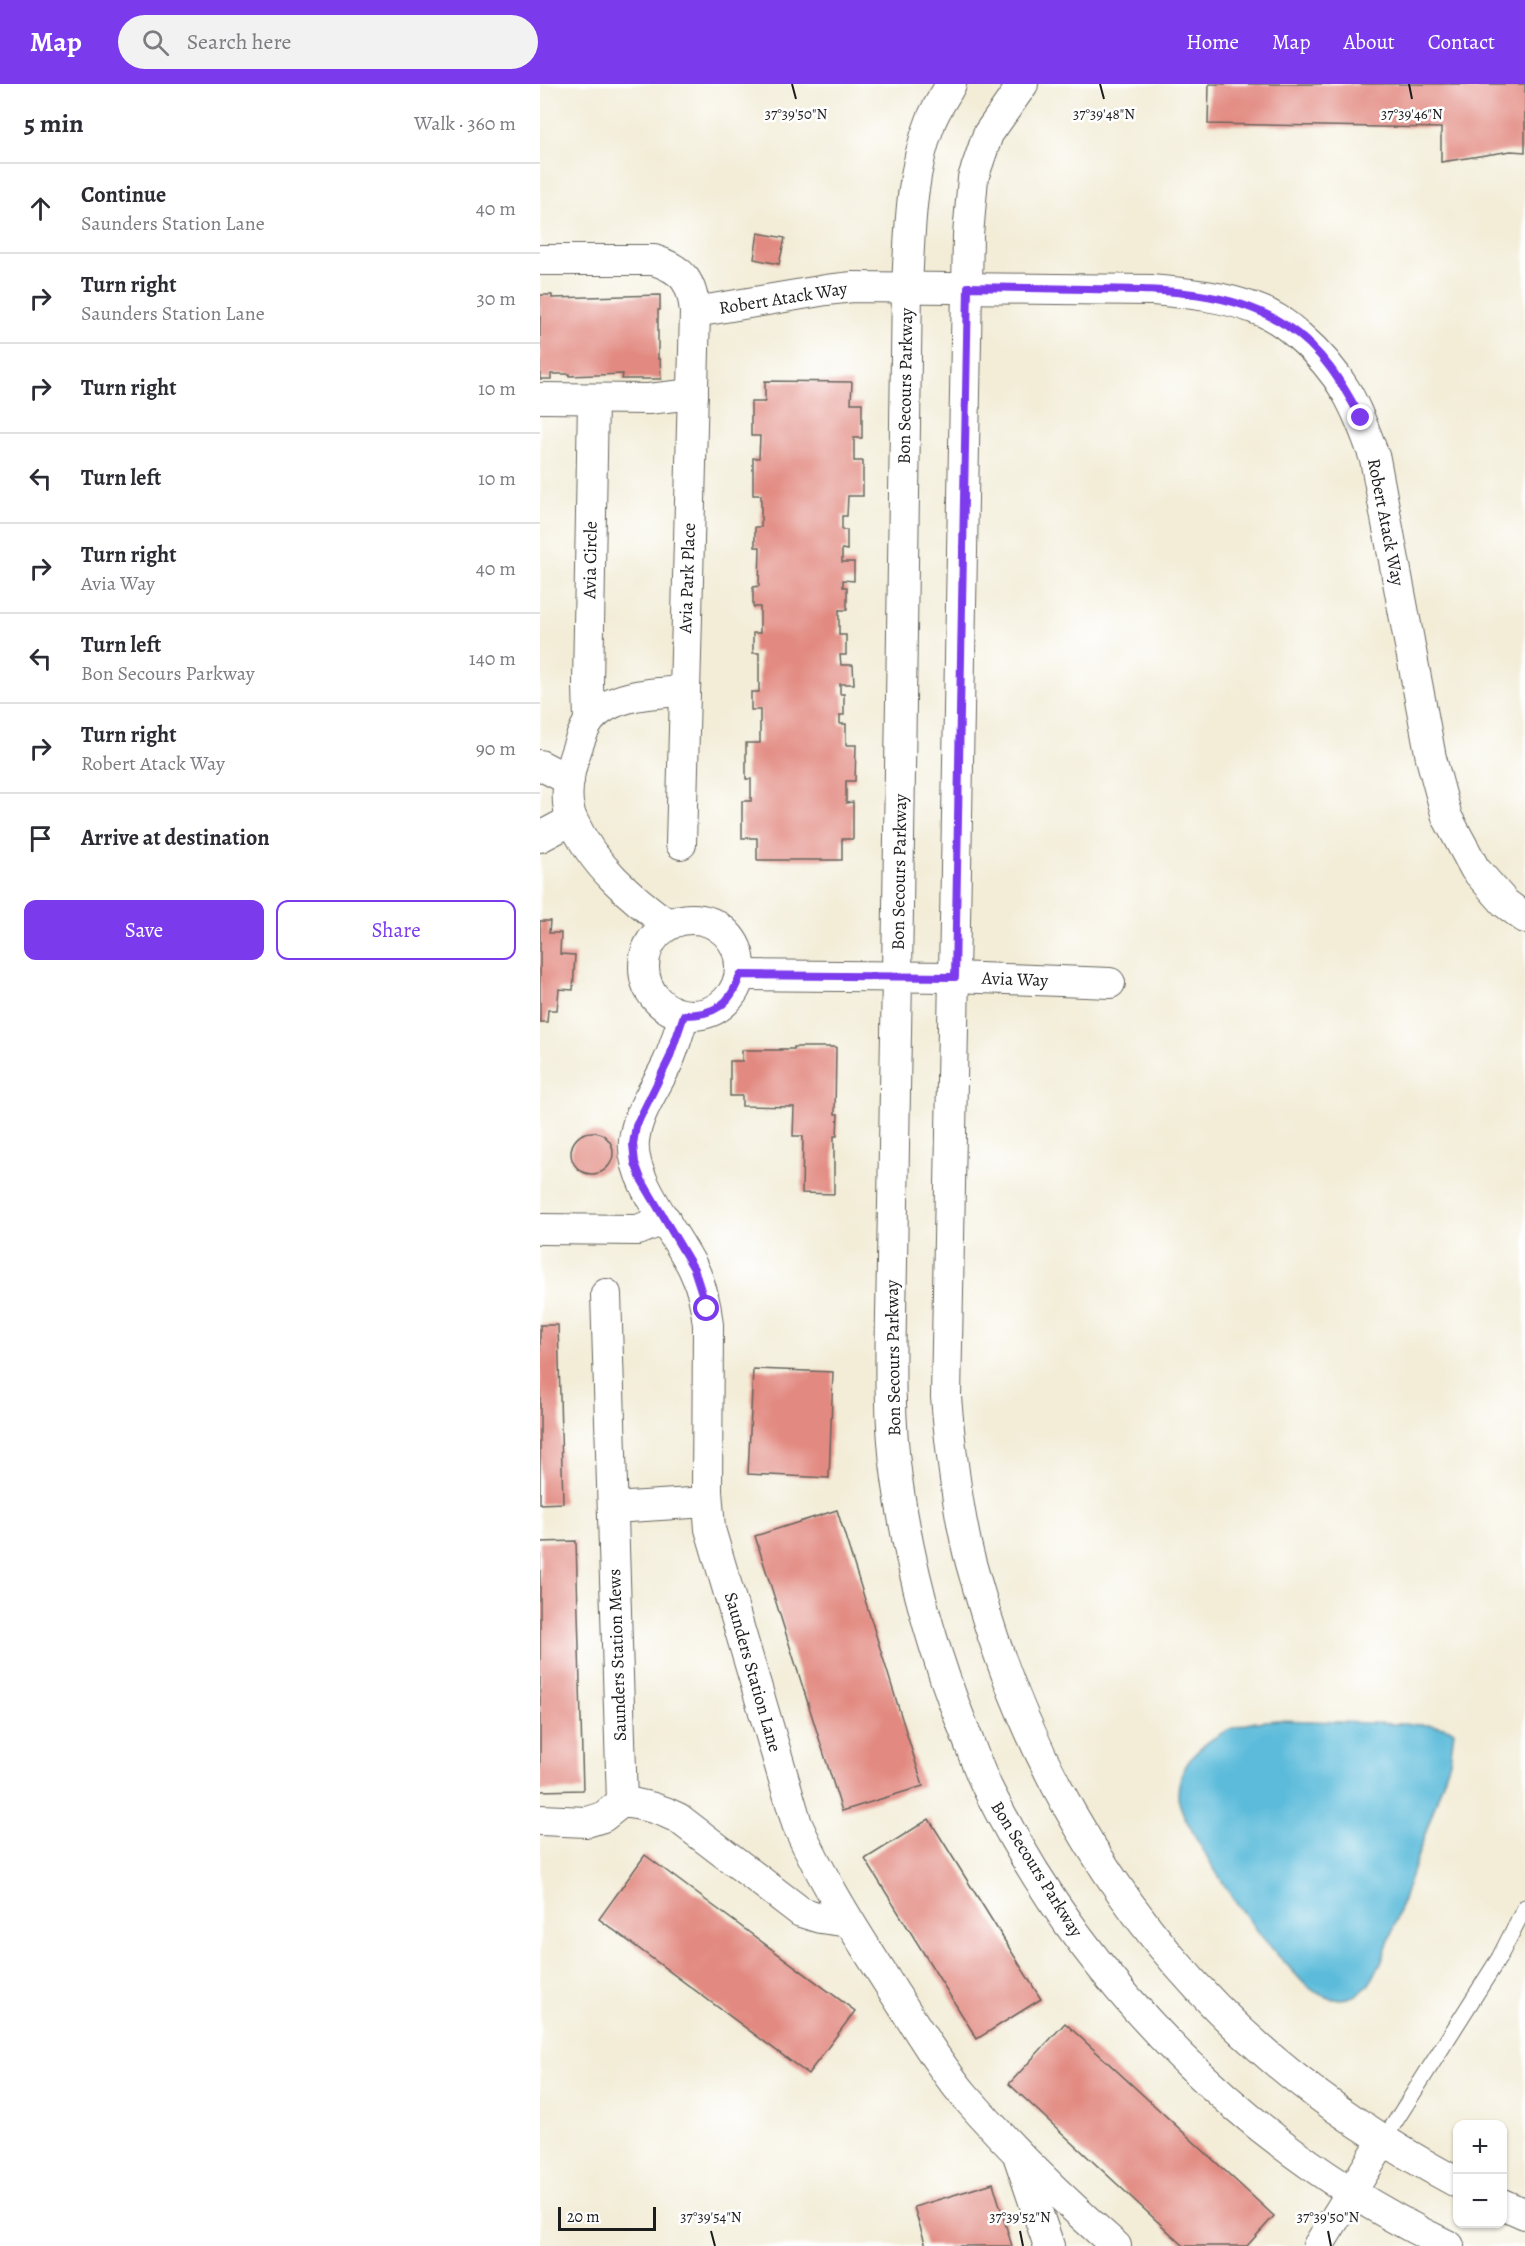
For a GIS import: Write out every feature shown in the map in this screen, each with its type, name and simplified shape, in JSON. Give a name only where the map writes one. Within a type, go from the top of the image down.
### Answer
[{"type":"street","name":"Bon Secours Parkway","points":[[951,84],[931,119],[917,165],[911,210],[907,287],[889,1361],[896,1476],[906,1533],[940,1664],[987,1788],[1019,1848],[1050,1898],[1088,1950],[1164,2040],[1227,2099],[1289,2149],[1350,2192],[1419,2232],[1449,2246]]},
{"type":"street","points":[[1023,84],[988,134],[973,178],[968,236],[946,1397],[951,1457],[965,1540],[990,1630],[1014,1698],[1059,1791],[1120,1891],[1186,1974],[1269,2056],[1383,2141],[1453,2180]]},
{"type":"street","name":"Avia Park Place","points":[[540,260],[654,260],[670,266],[683,276],[693,290],[695,312],[681,844]]},
{"type":"street","name":"Robert Atack Way","points":[[695,312],[826,290],[907,287],[1152,290],[1201,295],[1257,309],[1289,327],[1319,353],[1342,382],[1361,418],[1376,459],[1431,758],[1448,817],[1475,869],[1504,903],[1525,918]]},
{"type":"street","points":[[540,398],[648,399],[693,394]]},
{"type":"street","name":"Avia Circle","points":[[594,399],[589,721],[573,757],[568,800],[572,820],[598,861],[639,904],[669,925]]},
{"type":"street","points":[[589,721],[610,705],[628,698],[650,693],[684,691]]},
{"type":"street","points":[[540,765],[569,780]]},
{"type":"street","points":[[540,837],[572,820]]},
{"type":"street","points":[[683,920],[698,920],[713,924],[735,945],[740,975],[730,997],[720,1006],[709,1012],[684,1015],[658,1002],[645,976],[644,961],[657,934],[669,925],[683,920]]},
{"type":"street","name":"Avia Way","points":[[740,975],[955,977],[1110,983]]},
{"type":"street","name":"Saunders Station Lane","points":[[684,1015],[669,1059],[636,1126],[633,1144],[635,1163],[641,1179],[694,1269],[707,1309],[707,1502],[710,1528],[797,1824],[849,1922],[934,2054],[964,2095],[1080,2215],[1116,2246]]},
{"type":"street","points":[[540,1229],[638,1230],[665,1219]]},
{"type":"street","name":"Saunders Station Mews","points":[[606,1294],[622,1802]]},
{"type":"street","points":[[613,1508],[707,1502]]},
{"type":"street","points":[[540,1820],[587,1822],[603,1817],[622,1802],[646,1804],[678,1818],[801,1912],[820,1918],[849,1922]]},
{"type":"street","points":[[1318,2246],[1383,2141]]},
{"type":"street","points":[[1017,2151],[1049,2246]]},
{"type":"street","points":[[1507,2206],[1525,2214]]},
{"type":"lane","points":[[1383,2141],[1499,1958],[1525,1906]]},
{"type":"water","points":[[1278,1720],[1430,1725],[1454,1731],[1450,1761],[1383,1958],[1368,1986],[1349,1998],[1331,1998],[1314,1991],[1274,1951],[1215,1871],[1180,1805],[1178,1794],[1180,1781],[1192,1757],[1202,1747],[1213,1738],[1238,1726]]},
{"type":"building","points":[[1209,84],[1525,84],[1525,152],[1511,151],[1441,162],[1441,128],[1208,124]]},
{"type":"building","points":[[758,233],[785,238],[779,264],[754,259]]},
{"type":"building","points":[[540,295],[552,295],[552,298],[660,295],[658,359],[660,359],[661,379],[622,379],[623,374],[569,376],[569,374],[551,374],[551,379],[540,379]]},
{"type":"building","points":[[765,381],[852,382],[851,403],[862,403],[862,438],[854,438],[854,461],[863,461],[863,496],[848,496],[847,516],[842,516],[842,530],[847,530],[847,550],[842,549],[842,562],[854,562],[854,581],[843,580],[843,587],[847,587],[847,610],[839,610],[839,635],[846,635],[846,655],[840,655],[841,665],[853,665],[854,684],[840,684],[840,694],[844,694],[844,715],[840,715],[840,724],[846,724],[846,745],[856,745],[855,781],[846,781],[846,803],[853,802],[853,839],[842,839],[842,860],[757,860],[757,838],[742,838],[742,801],[751,801],[751,779],[746,779],[746,743],[760,743],[760,710],[751,710],[751,692],[759,692],[759,653],[753,653],[753,633],[760,633],[760,607],[753,607],[753,587],[759,586],[760,547],[755,547],[755,527],[761,527],[761,495],[753,495],[753,458],[759,458],[760,436],[751,436],[751,402],[765,402]]},
{"type":"building","points":[[540,921],[550,921],[549,933],[561,933],[560,954],[575,955],[573,990],[559,989],[557,1010],[548,1010],[547,1022],[540,1022]]},
{"type":"building","points":[[794,1047],[836,1047],[835,1114],[838,1114],[837,1136],[834,1136],[834,1194],[802,1193],[803,1136],[793,1136],[794,1107],[742,1106],[742,1096],[730,1096],[730,1061],[742,1061],[742,1050],[781,1050],[794,1049]]},
{"type":"building","points":[[592,1132],[607,1138],[613,1153],[607,1168],[592,1174],[577,1168],[571,1153],[577,1138]]},
{"type":"building","points":[[540,1325],[558,1325],[563,1503],[540,1504]]},
{"type":"building","points":[[753,1369],[833,1372],[829,1478],[748,1474]]},
{"type":"building","points":[[837,1510],[923,1786],[842,1811],[755,1536]]},
{"type":"building","points":[[576,1541],[583,1790],[540,1791],[540,1542]]},
{"type":"building","points":[[929,1819],[1041,1999],[977,2039],[865,1859]]},
{"type":"building","points":[[645,1855],[855,2011],[808,2074],[599,1919]]},
{"type":"building","points":[[1065,2023],[1274,2216],[1247,2246],[1184,2246],[1009,2084]]},
{"type":"building","points":[[993,2183],[1012,2246],[926,2246],[914,2207]]},
{"type":"route","points":[[707,1309],[694,1269],[641,1179],[635,1163],[633,1144],[636,1126],[669,1059],[684,1015],[697,1015],[720,1006],[730,997],[740,975],[955,977],[968,287],[1152,290],[1201,295],[1257,309],[1289,327],[1319,353],[1342,382],[1361,418]]}]
